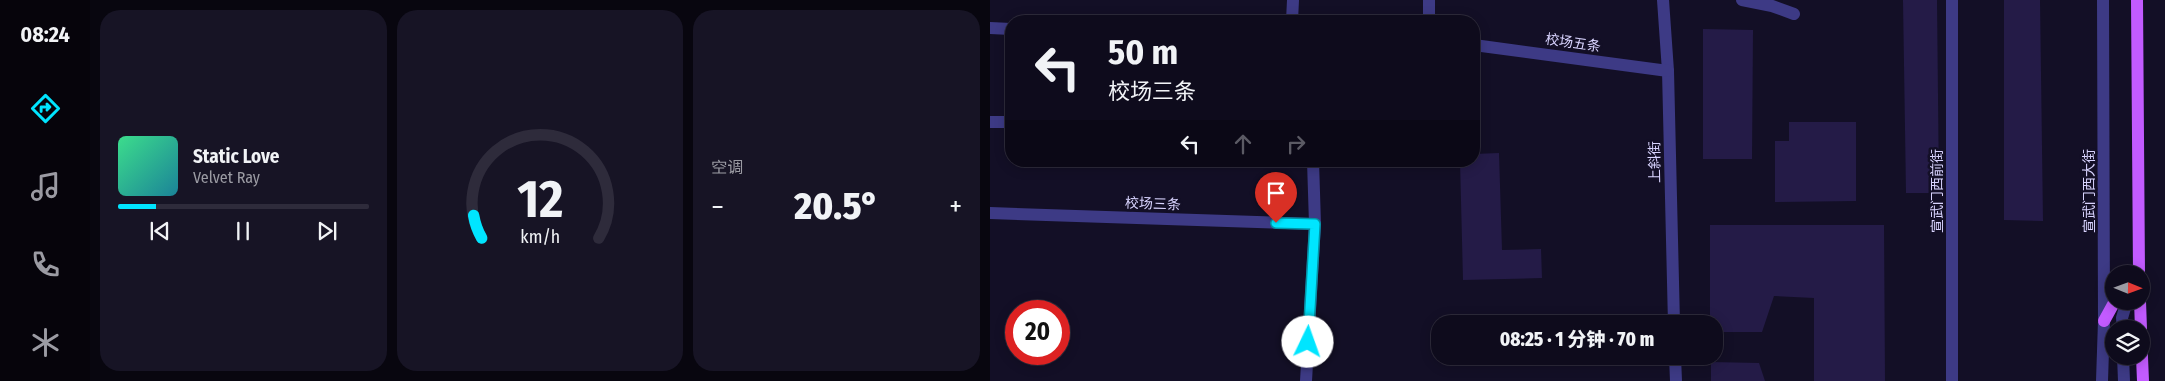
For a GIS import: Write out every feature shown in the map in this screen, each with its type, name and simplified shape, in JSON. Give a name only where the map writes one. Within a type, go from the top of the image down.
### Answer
[{"type":"main road","points":[[2137,0],[2139,265]]},
{"type":"main road","points":[[2135,265],[2139,257]]},
{"type":"main road","points":[[2104,320],[2110,310]]},
{"type":"main road","points":[[2142,365],[2143,381]]},
{"type":"street","points":[[1292,15],[1293,0]]},
{"type":"street","points":[[1429,0],[1429,15]]},
{"type":"street","name":"上斜街","points":[[1663,0],[1668,71],[1674,315]]},
{"type":"street","points":[[1742,0],[1772,6],[1794,14]]},
{"type":"street","name":"宣武门西前街","points":[[1952,0],[1952,381]]},
{"type":"street","name":"宣武门西大街","points":[[2102,381],[2104,320],[2103,0]]},
{"type":"street","points":[[990,28],[1005,29]]},
{"type":"street","name":"校场五条","points":[[1480,46],[1668,71]]},
{"type":"street","points":[[990,122],[1005,122]]},
{"type":"street","points":[[1306,381],[1315,224],[1313,167]]},
{"type":"street","name":"校场三条","points":[[990,213],[1315,224]]},
{"type":"street","points":[[2137,265],[2139,257]]},
{"type":"street","points":[[1676,365],[1676,381]]},
{"type":"street","points":[[2124,365],[2124,381]]},
{"type":"building","points":[[1903,0],[1937,0],[1939,193],[1906,193]]},
{"type":"building","points":[[2004,0],[2040,0],[2043,221],[2004,220]]},
{"type":"building","points":[[1703,29],[1753,30],[1752,159],[1703,159]]},
{"type":"building","points":[[1789,122],[1856,122],[1856,201],[1775,202],[1775,141],[1789,141]]},
{"type":"building","points":[[1499,153],[1502,250],[1541,249],[1542,278],[1463,280],[1460,167],[1480,167],[1480,154]]},
{"type":"building","points":[[1710,225],[1884,225],[1885,381],[1814,381],[1814,298],[1774,296],[1762,332],[1723,332],[1723,315],[1710,315]]},
{"type":"building","points":[[1723,362],[1759,363],[1765,381],[1711,381],[1711,365],[1723,365]]},
{"type":"route","points":[[1276,223],[1315,224],[1308,342]]}]
